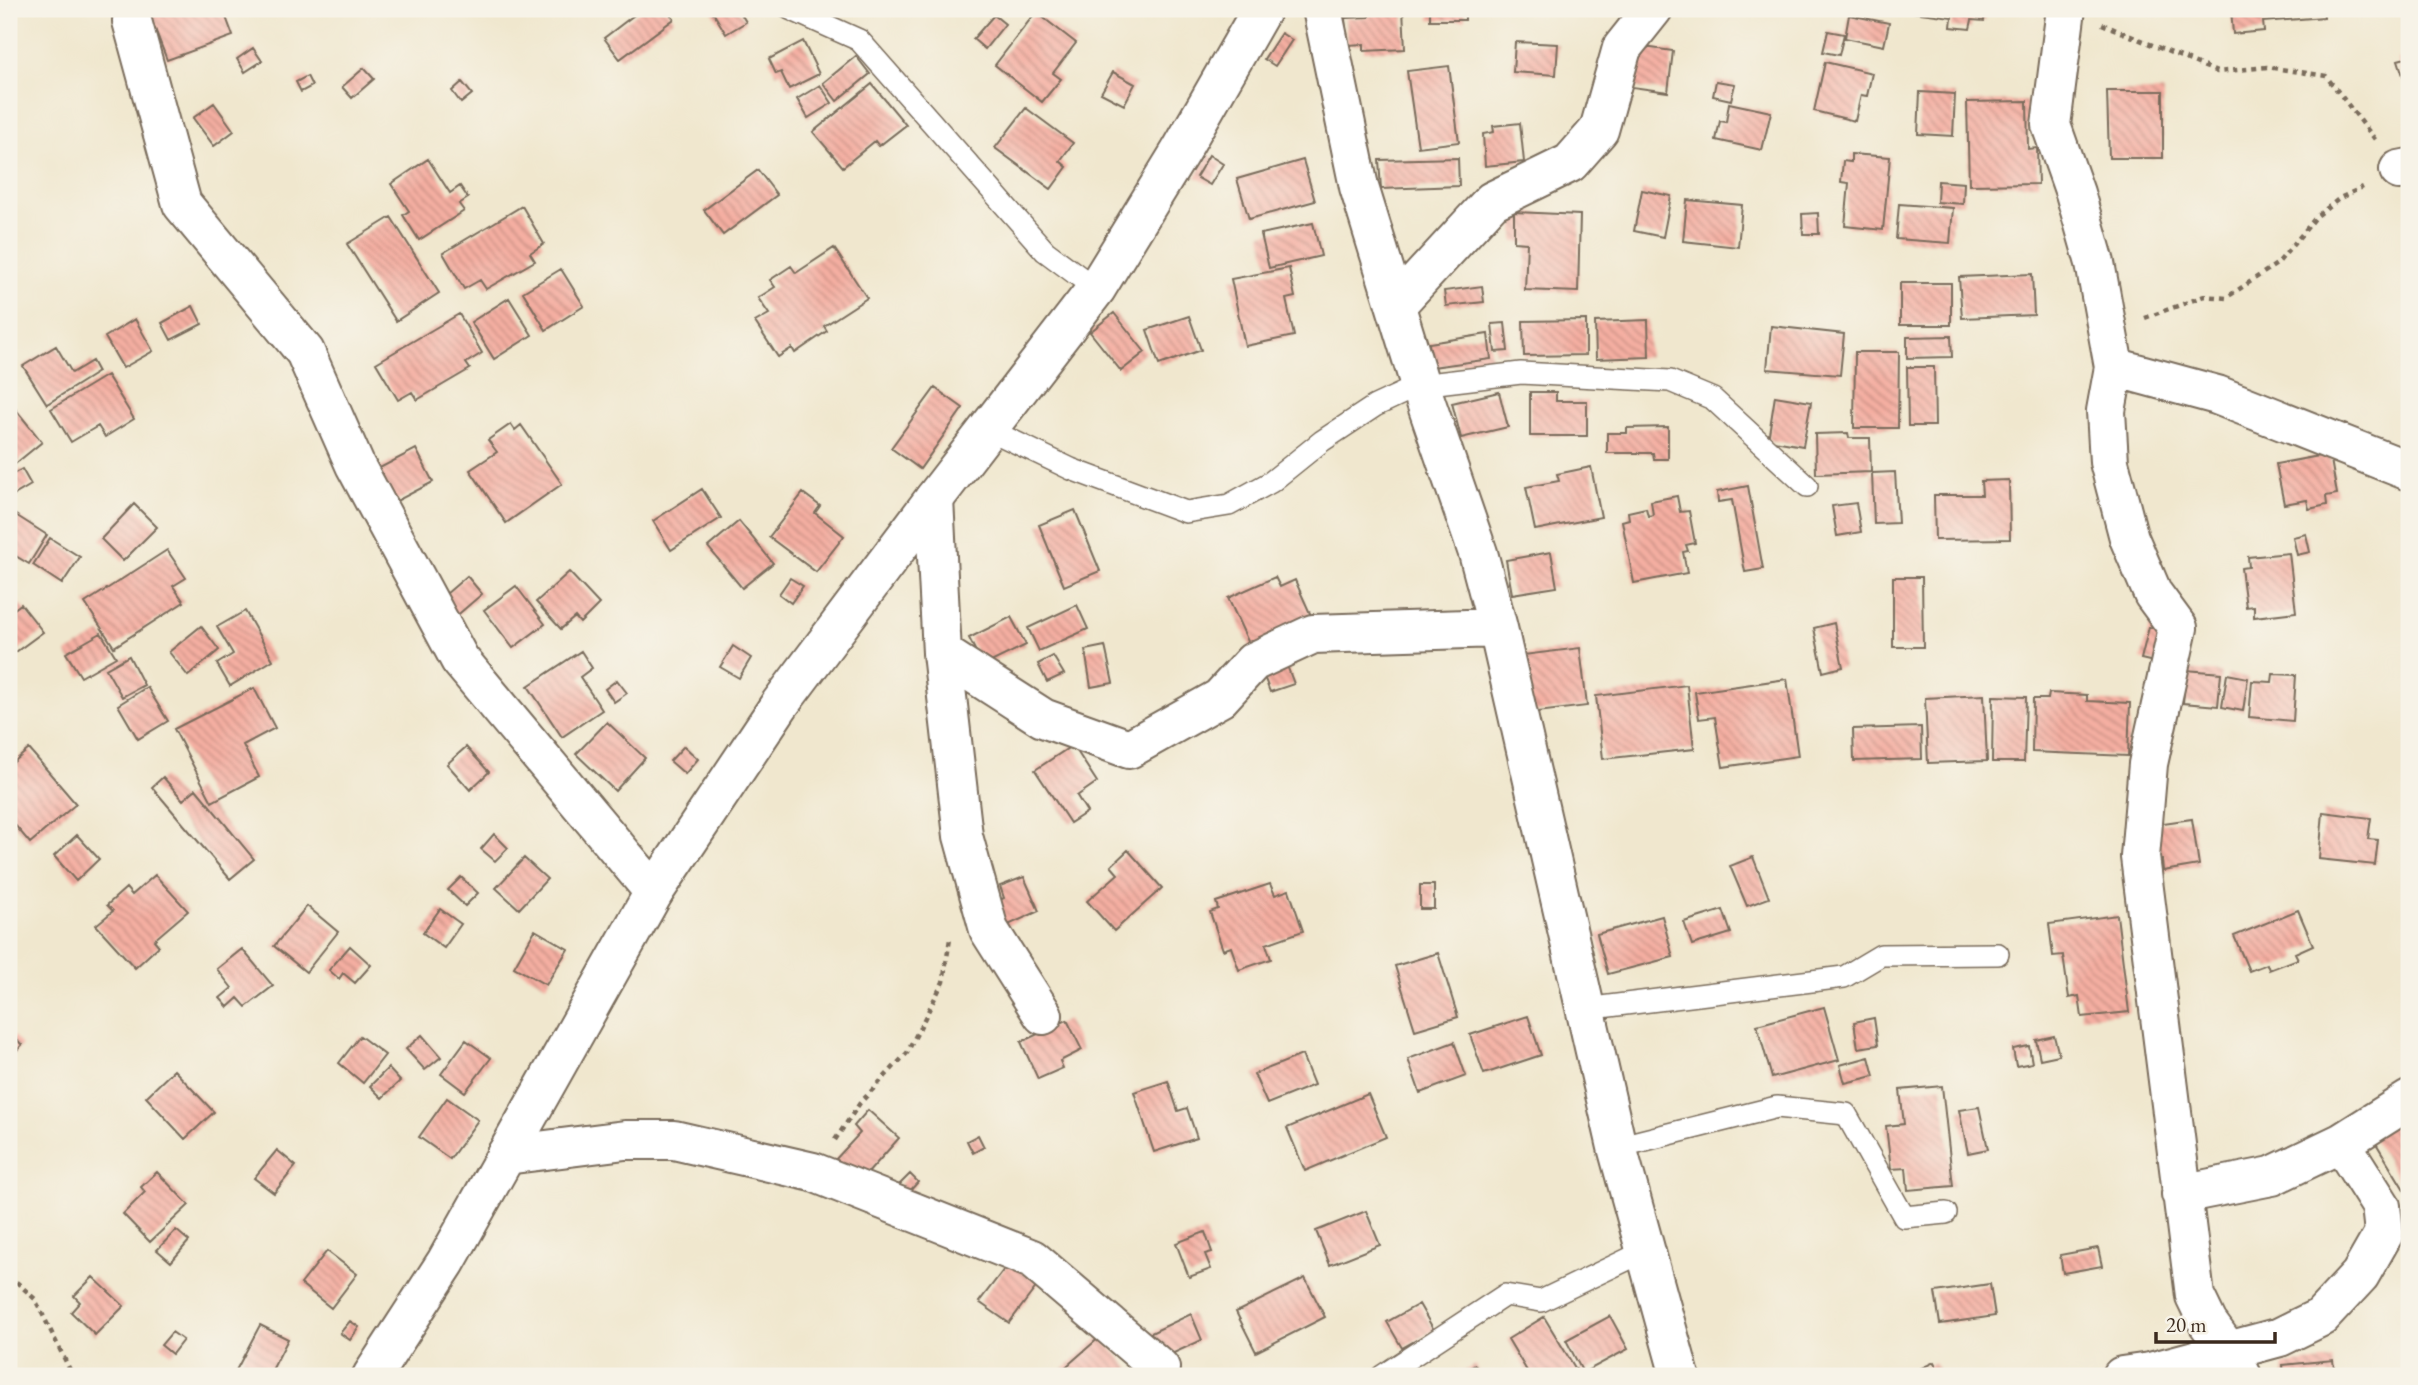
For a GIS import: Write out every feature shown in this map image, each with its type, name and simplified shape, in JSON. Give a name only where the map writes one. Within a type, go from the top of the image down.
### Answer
[{"type":"street","points":[[372,1376],[446,1262],[653,892],[780,704],[1096,289],[1180,152],[1262,9]]},
{"type":"street","points":[[1322,9],[1359,187],[1420,385],[1478,553],[1498,628],[1617,1147],[1680,1376]]},
{"type":"street","points":[[1396,305],[1492,201],[1570,163],[1599,130],[1622,48],[1653,9]]},
{"type":"street","points":[[2080,14],[2051,125],[2075,193],[2095,263],[2114,367],[2106,411],[2109,462],[2129,538],[2152,594],[2178,628],[2148,764],[2140,856],[2195,1296],[2235,1364]]},
{"type":"street","points":[[132,21],[182,204],[305,352],[355,465],[460,660],[653,892]]},
{"type":"street","points":[[2114,367],[2217,394],[2409,471]]},
{"type":"street","points":[[934,499],[942,653],[963,836],[989,930],[1043,1015]]},
{"type":"street","points":[[942,653],[1042,719],[1129,749],[1220,698],[1253,662],[1313,634],[1498,628]]},
{"type":"street","points":[[2181,1194],[2272,1176],[2341,1143],[2409,1100]]},
{"type":"street","points":[[506,1155],[625,1140],[674,1140],[813,1172],[1032,1259],[1160,1368]]},
{"type":"street","points":[[2122,1376],[2235,1364],[2280,1337],[2321,1317],[2360,1275],[2384,1233],[2381,1206],[2341,1143]]},
{"type":"lane","points":[[790,9],[859,40],[1045,251],[1096,289]]},
{"type":"lane","points":[[988,429],[1071,469],[1186,512],[1229,505],[1271,482],[1332,434],[1375,406],[1420,385],[1521,373],[1670,381],[1713,400],[1807,486]]},
{"type":"lane","points":[[1585,1009],[1844,977],[1881,955],[1998,954]]},
{"type":"lane","points":[[1617,1147],[1777,1107],[1846,1114],[1904,1217],[1946,1213]]},
{"type":"lane","points":[[1382,1376],[1505,1295],[1541,1301],[1645,1251]]},
{"type":"path","points":[[2080,14],[2217,72],[2267,67],[2326,76],[2404,169],[2340,198],[2317,216],[2278,263],[2226,298],[2204,296],[2146,317],[2114,367]]},
{"type":"path","points":[[813,1172],[860,1103],[907,1053],[943,982],[953,930]]},
{"type":"path","points":[[9,1275],[36,1298],[73,1376]]},
{"type":"building","points":[[162,9],[223,9],[233,36],[167,60],[149,13]]},
{"type":"building","points":[[642,9],[666,9],[674,19],[620,59],[604,38]]},
{"type":"building","points":[[711,9],[738,9],[746,22],[726,34]]},
{"type":"building","points":[[1368,9],[1403,9],[1405,49],[1364,51],[1364,44],[1347,45],[1345,18],[1369,17]]},
{"type":"building","points":[[1430,9],[1465,9],[1465,20],[1430,20]]},
{"type":"building","points":[[1913,9],[1985,9],[1984,21],[1972,20],[1970,29],[1951,27],[1952,17],[1912,12]]},
{"type":"building","points":[[2231,9],[2323,9],[2324,17],[2263,22],[2264,31],[2233,34]]},
{"type":"building","points":[[1036,12],[1076,43],[1053,73],[1061,79],[1042,102],[995,65]]},
{"type":"building","points":[[994,15],[1005,24],[985,49],[973,39]]},
{"type":"building","points":[[1849,15],[1889,23],[1884,46],[1845,38]]},
{"type":"building","points":[[1828,31],[1844,34],[1839,55],[1823,52]]},
{"type":"building","points":[[1281,33],[1292,40],[1275,66],[1264,59]]},
{"type":"building","points":[[803,41],[819,74],[789,89],[781,72],[776,74],[769,59]]},
{"type":"building","points":[[1515,42],[1558,44],[1556,75],[1513,72]]},
{"type":"building","points":[[1637,46],[1673,51],[1668,92],[1632,87]]},
{"type":"building","points":[[253,48],[262,61],[245,72],[237,59]]},
{"type":"building","points":[[856,56],[870,74],[837,101],[823,83]]},
{"type":"building","points":[[2409,57],[2409,94],[2398,60]]},
{"type":"building","points":[[1825,62],[1872,73],[1867,96],[1861,95],[1855,121],[1814,111]]},
{"type":"building","points":[[1449,66],[1459,142],[1418,147],[1407,71]]},
{"type":"building","points":[[364,68],[374,79],[352,98],[342,87]]},
{"type":"building","points":[[1113,72],[1135,84],[1124,105],[1101,93]]},
{"type":"building","points":[[307,76],[312,86],[301,92],[296,82]]},
{"type":"building","points":[[1716,81],[1735,84],[1731,100],[1713,96]]},
{"type":"building","points":[[462,82],[472,94],[461,103],[452,91]]},
{"type":"building","points":[[872,84],[906,125],[879,146],[875,141],[843,167],[813,132]]},
{"type":"building","points":[[820,85],[832,103],[808,118],[797,99]]},
{"type":"building","points":[[2107,91],[2163,91],[2163,158],[2109,158]]},
{"type":"building","points":[[1920,92],[1955,94],[1953,136],[1918,134]]},
{"type":"building","points":[[2027,101],[2028,149],[2037,148],[2038,184],[1969,185],[1967,102]]},
{"type":"building","points":[[214,103],[234,131],[214,146],[193,118]]},
{"type":"building","points":[[1729,103],[1771,112],[1762,150],[1716,140],[1720,121],[1726,122]]},
{"type":"building","points":[[1026,108],[1073,143],[1060,161],[1067,167],[1051,189],[995,148]]},
{"type":"building","points":[[1520,123],[1524,162],[1485,166],[1483,134],[1494,132],[1493,126]]},
{"type":"building","points":[[1851,154],[1890,157],[1883,230],[1845,226],[1849,183],[1841,182],[1843,161],[1851,162]]},
{"type":"building","points":[[1209,155],[1223,164],[1210,185],[1196,177]]},
{"type":"building","points":[[1458,158],[1459,186],[1381,189],[1379,160]]},
{"type":"building","points":[[428,159],[450,193],[460,186],[468,198],[459,204],[464,211],[419,240],[403,215],[409,211],[391,184]]},
{"type":"building","points":[[1303,160],[1315,201],[1249,219],[1237,179]]},
{"type":"building","points":[[758,170],[777,195],[723,235],[704,210]]},
{"type":"building","points":[[1938,181],[1964,183],[1963,204],[1937,202]]},
{"type":"building","points":[[1642,190],[1671,196],[1663,237],[1634,231]]},
{"type":"building","points":[[1687,200],[1742,205],[1738,247],[1683,241]]},
{"type":"building","points":[[1899,204],[1953,208],[1950,243],[1896,239]]},
{"type":"building","points":[[522,206],[544,244],[530,253],[535,261],[486,289],[480,280],[464,289],[443,253]]},
{"type":"building","points":[[1514,212],[1580,215],[1578,292],[1525,290],[1527,243],[1514,242]]},
{"type":"building","points":[[1818,213],[1819,234],[1803,234],[1802,214]]},
{"type":"building","points":[[391,217],[439,293],[396,321],[347,244]]},
{"type":"building","points":[[1313,223],[1321,256],[1269,268],[1261,234]]},
{"type":"building","points":[[834,248],[867,298],[824,326],[827,331],[795,353],[792,348],[778,357],[755,322],[769,314],[758,298],[775,287],[770,280],[791,266],[796,273]]},
{"type":"building","points":[[1289,268],[1295,297],[1286,299],[1294,336],[1245,346],[1231,279]]},
{"type":"building","points":[[561,269],[584,306],[546,330],[523,292]]},
{"type":"building","points":[[2032,274],[2034,315],[1962,318],[1959,277]]},
{"type":"building","points":[[1900,283],[1951,283],[1951,325],[1900,325]]},
{"type":"building","points":[[1482,286],[1484,302],[1446,306],[1444,291]]},
{"type":"building","points":[[509,298],[532,335],[494,359],[471,322]]},
{"type":"building","points":[[193,306],[202,324],[171,340],[162,323]]},
{"type":"building","points":[[1114,313],[1145,352],[1121,371],[1090,332]]},
{"type":"building","points":[[459,314],[482,353],[466,363],[470,369],[417,400],[412,392],[398,400],[376,363]]},
{"type":"building","points":[[1189,316],[1201,350],[1159,365],[1147,330]]},
{"type":"building","points":[[135,319],[153,351],[123,368],[105,337]]},
{"type":"building","points":[[1586,320],[1586,355],[1524,356],[1523,321]]},
{"type":"building","points":[[1648,320],[1649,357],[1596,359],[1595,322]]},
{"type":"building","points":[[1505,323],[1508,351],[1495,352],[1492,324]]},
{"type":"building","points":[[1771,326],[1844,334],[1840,375],[1767,369]]},
{"type":"building","points":[[1488,334],[1491,359],[1432,367],[1429,343]]},
{"type":"building","points":[[1951,336],[1952,357],[1907,358],[1907,337]]},
{"type":"building","points":[[56,346],[72,373],[92,361],[98,372],[47,404],[23,366]]},
{"type":"building","points":[[1855,352],[1899,352],[1898,428],[1854,428]]},
{"type":"building","points":[[1907,367],[1934,367],[1935,426],[1908,426]]},
{"type":"building","points":[[107,375],[134,419],[105,437],[98,426],[71,442],[51,409]]},
{"type":"building","points":[[935,388],[963,408],[920,469],[891,448]]},
{"type":"building","points":[[1499,392],[1508,427],[1461,438],[1452,403]]},
{"type":"building","points":[[1530,392],[1556,392],[1556,401],[1587,401],[1587,436],[1530,436]]},
{"type":"building","points":[[1775,396],[1811,402],[1803,446],[1768,440]]},
{"type":"building","points":[[9,401],[42,442],[9,469]]},
{"type":"building","points":[[511,424],[515,430],[521,425],[562,484],[506,523],[470,470],[497,452],[488,440]]},
{"type":"building","points":[[1668,427],[1668,459],[1654,459],[1653,453],[1607,453],[1607,433],[1627,433],[1627,428]]},
{"type":"building","points":[[1848,433],[1849,438],[1870,438],[1871,472],[1816,474],[1815,434]]},
{"type":"building","points":[[416,449],[433,482],[389,505],[372,472]]},
{"type":"building","points":[[2330,454],[2337,494],[2326,496],[2327,505],[2309,509],[2307,500],[2284,504],[2276,464]]},
{"type":"building","points":[[1591,467],[1601,517],[1535,530],[1526,487],[1559,481],[1557,474]]},
{"type":"building","points":[[22,469],[31,485],[14,495],[9,476]]},
{"type":"building","points":[[1895,472],[1898,523],[1874,524],[1872,473]]},
{"type":"building","points":[[2009,480],[2010,539],[1935,540],[1934,495],[1982,495],[1981,481]]},
{"type":"building","points":[[1748,486],[1763,569],[1745,572],[1732,500],[1718,502],[1717,492]]},
{"type":"building","points":[[702,489],[721,518],[671,550],[653,521]]},
{"type":"building","points":[[803,493],[820,506],[815,513],[844,536],[816,572],[769,537]]},
{"type":"building","points":[[1677,496],[1680,512],[1689,511],[1695,543],[1686,545],[1688,551],[1683,552],[1687,573],[1634,583],[1622,521],[1629,519],[1628,512],[1646,508],[1648,516],[1653,515],[1651,501]]},
{"type":"building","points":[[1856,503],[1861,532],[1837,536],[1832,506]]},
{"type":"building","points":[[134,504],[157,527],[123,561],[101,539]]},
{"type":"building","points":[[1075,510],[1100,571],[1064,586],[1039,525]]},
{"type":"building","points":[[11,512],[47,535],[29,564],[9,552]]},
{"type":"building","points":[[739,521],[773,563],[742,588],[708,547]]},
{"type":"building","points":[[2306,534],[2310,552],[2297,555],[2293,537]]},
{"type":"building","points":[[50,538],[80,557],[62,584],[33,565]]},
{"type":"building","points":[[167,550],[186,578],[173,586],[184,602],[114,647],[85,603]]},
{"type":"building","points":[[1551,552],[1557,587],[1512,594],[1506,560]]},
{"type":"building","points":[[2289,553],[2296,612],[2254,617],[2254,606],[2246,607],[2241,568],[2249,567],[2248,557]]},
{"type":"building","points":[[569,572],[599,604],[580,623],[575,617],[561,629],[536,602]]},
{"type":"building","points":[[467,576],[482,594],[454,618],[439,600]]},
{"type":"building","points":[[1275,577],[1280,587],[1295,580],[1313,620],[1251,648],[1228,598]]},
{"type":"building","points":[[1893,577],[1922,577],[1923,647],[1893,647]]},
{"type":"building","points":[[790,578],[803,586],[791,603],[779,594]]},
{"type":"building","points":[[516,586],[545,624],[513,648],[484,610]]},
{"type":"building","points":[[21,604],[43,632],[9,657],[9,613]]},
{"type":"building","points":[[1077,605],[1088,629],[1039,651],[1028,628]]},
{"type":"building","points":[[245,611],[273,660],[230,686],[217,664],[233,654],[217,627]]},
{"type":"building","points":[[1011,617],[1026,645],[983,666],[969,638]]},
{"type":"building","points":[[1834,623],[1843,667],[1823,672],[1814,628]]},
{"type":"building","points":[[201,626],[219,650],[188,676],[169,652]]},
{"type":"building","points":[[2149,627],[2170,633],[2162,664],[2141,659]]},
{"type":"building","points":[[101,633],[116,657],[81,677],[66,653]]},
{"type":"building","points":[[733,646],[751,658],[739,678],[720,667]]},
{"type":"building","points":[[1105,646],[1113,683],[1091,687],[1085,650]]},
{"type":"building","points":[[1580,648],[1587,706],[1530,713],[1523,655]]},
{"type":"building","points":[[581,651],[592,668],[580,677],[602,710],[562,737],[528,686]]},
{"type":"building","points":[[129,656],[144,685],[122,697],[106,669]]},
{"type":"building","points":[[1053,656],[1064,674],[1047,682],[1038,664]]},
{"type":"building","points":[[1286,663],[1294,684],[1270,692],[1262,671]]},
{"type":"building","points":[[2186,670],[2221,673],[2218,706],[2183,703]]},
{"type":"building","points":[[2227,674],[2248,678],[2243,711],[2222,707]]},
{"type":"building","points":[[2273,674],[2296,675],[2293,721],[2249,717],[2252,681],[2272,682]]},
{"type":"building","points":[[1787,679],[1798,756],[1723,767],[1715,717],[1699,719],[1695,692]]},
{"type":"building","points":[[617,680],[627,693],[614,702],[605,689]]},
{"type":"building","points":[[1687,685],[1694,749],[1603,759],[1596,696]]},
{"type":"building","points":[[147,687],[168,721],[138,739],[118,705]]},
{"type":"building","points":[[254,688],[275,728],[243,745],[259,777],[212,802],[174,729]]},
{"type":"building","points":[[2049,693],[2087,695],[2087,701],[2130,703],[2128,756],[2032,752],[2033,699],[2048,699]]},
{"type":"building","points":[[1984,695],[1987,761],[1928,763],[1925,698]]},
{"type":"building","points":[[1993,696],[2026,697],[2024,762],[1992,762]]},
{"type":"building","points":[[607,722],[645,758],[615,791],[576,754]]},
{"type":"building","points":[[1921,727],[1922,759],[1854,761],[1853,729]]},
{"type":"building","points":[[1073,745],[1097,782],[1077,796],[1087,812],[1070,823],[1035,770]]},
{"type":"building","points":[[684,746],[698,759],[685,774],[670,761]]},
{"type":"building","points":[[466,747],[489,772],[470,790],[447,764]]},
{"type":"building","points":[[29,749],[76,804],[30,843],[9,818],[9,766]]},
{"type":"building","points":[[163,777],[183,800],[196,789],[254,859],[230,879],[152,787]]},
{"type":"building","points":[[2323,812],[2371,818],[2368,839],[2378,840],[2375,865],[2319,859]]},
{"type":"building","points":[[2192,819],[2199,865],[2163,871],[2162,860],[2155,861],[2156,824]]},
{"type":"building","points":[[494,834],[508,848],[495,861],[481,849]]},
{"type":"building","points":[[77,835],[99,859],[76,881],[54,856]]},
{"type":"building","points":[[1128,850],[1162,888],[1114,931],[1087,901],[1118,874],[1111,866]]},
{"type":"building","points":[[1753,857],[1769,898],[1747,906],[1730,866]]},
{"type":"building","points":[[524,858],[547,879],[519,909],[496,888]]},
{"type":"building","points":[[155,875],[188,911],[154,940],[159,946],[135,968],[96,925],[113,911],[107,905],[126,888],[132,895]]},
{"type":"building","points":[[461,877],[478,893],[465,906],[448,890]]},
{"type":"building","points":[[1024,877],[1039,911],[1004,927],[994,903],[1004,898],[1000,886]]},
{"type":"building","points":[[1270,884],[1275,895],[1289,890],[1303,931],[1266,944],[1271,959],[1239,970],[1231,947],[1223,950],[1210,912],[1218,909],[1216,902]]},
{"type":"building","points":[[1420,885],[1434,885],[1434,909],[1420,909]]},
{"type":"building","points":[[307,906],[338,932],[306,972],[274,946]]},
{"type":"building","points":[[440,909],[461,924],[444,948],[423,933]]},
{"type":"building","points":[[1723,910],[1731,933],[1692,945],[1684,922]]},
{"type":"building","points":[[2298,910],[2313,945],[2295,953],[2298,959],[2269,970],[2267,964],[2249,971],[2234,936]]},
{"type":"building","points":[[2117,915],[2129,1012],[2082,1017],[2079,996],[2069,998],[2063,955],[2053,956],[2049,924]]},
{"type":"building","points":[[1662,916],[1673,957],[1608,974],[1597,934]]},
{"type":"building","points":[[535,930],[568,949],[546,985],[514,967]]},
{"type":"building","points":[[350,946],[371,965],[355,983],[343,973],[339,979],[329,970]]},
{"type":"building","points":[[242,949],[273,986],[246,1007],[238,998],[228,1007],[220,998],[232,988],[217,969]]},
{"type":"building","points":[[1438,953],[1458,1017],[1415,1030],[1395,966]]},
{"type":"building","points":[[1824,1007],[1839,1060],[1772,1078],[1757,1025]]},
{"type":"building","points":[[1528,1016],[1541,1055],[1484,1074],[1470,1035]]},
{"type":"building","points":[[1874,1018],[1878,1045],[1858,1048],[1854,1022]]},
{"type":"building","points":[[1067,1020],[1082,1050],[1060,1061],[1063,1068],[1038,1079],[1021,1042]]},
{"type":"building","points":[[9,1031],[22,1045],[9,1058]]},
{"type":"building","points":[[422,1035],[441,1057],[425,1070],[406,1049]]},
{"type":"building","points":[[360,1036],[385,1055],[363,1083],[339,1063]]},
{"type":"building","points":[[2054,1036],[2059,1055],[2040,1059],[2036,1040]]},
{"type":"building","points":[[466,1040],[491,1058],[465,1092],[441,1074]]},
{"type":"building","points":[[1454,1042],[1466,1076],[1420,1093],[1408,1059]]},
{"type":"building","points":[[2029,1046],[2032,1063],[2016,1066],[2013,1049]]},
{"type":"building","points":[[1302,1055],[1314,1085],[1267,1104],[1254,1074]]},
{"type":"building","points":[[1869,1057],[1874,1076],[1845,1083],[1840,1065]]},
{"type":"building","points":[[388,1068],[400,1081],[382,1098],[370,1086]]},
{"type":"building","points":[[174,1070],[214,1112],[185,1139],[146,1097]]},
{"type":"building","points":[[1168,1081],[1178,1111],[1187,1108],[1197,1138],[1154,1152],[1134,1092]]},
{"type":"building","points":[[1942,1086],[1953,1186],[1908,1190],[1906,1168],[1891,1169],[1886,1126],[1904,1124],[1900,1090]]},
{"type":"building","points":[[1368,1094],[1386,1137],[1305,1171],[1287,1128]]},
{"type":"building","points":[[447,1098],[478,1120],[450,1159],[419,1137]]},
{"type":"building","points":[[1979,1107],[1988,1149],[1968,1153],[1959,1110]]},
{"type":"building","points":[[868,1110],[899,1138],[859,1183],[834,1161],[860,1133],[854,1126]]},
{"type":"building","points":[[2409,1112],[2409,1188],[2405,1191],[2371,1135]]},
{"type":"building","points":[[978,1135],[984,1147],[973,1153],[967,1141]]},
{"type":"building","points":[[277,1150],[296,1166],[274,1193],[254,1178]]},
{"type":"building","points":[[157,1172],[189,1205],[150,1242],[123,1214],[145,1192],[141,1187]]},
{"type":"building","points":[[910,1174],[918,1182],[908,1193],[899,1185]]},
{"type":"building","points":[[1366,1211],[1380,1245],[1330,1265],[1316,1231]]},
{"type":"building","points":[[176,1230],[189,1241],[171,1262],[157,1250]]},
{"type":"building","points":[[1205,1232],[1212,1252],[1205,1254],[1211,1269],[1189,1277],[1176,1243]]},
{"type":"building","points":[[2098,1248],[2102,1266],[2063,1273],[2060,1255]]},
{"type":"building","points":[[327,1251],[357,1274],[331,1308],[301,1284]]},
{"type":"building","points":[[1011,1260],[1040,1282],[1009,1323],[979,1302]]},
{"type":"building","points":[[93,1277],[124,1306],[95,1335],[71,1312],[80,1302],[74,1296]]},
{"type":"building","points":[[1305,1278],[1325,1317],[1256,1352],[1236,1312]]},
{"type":"building","points":[[1990,1284],[1995,1316],[1940,1324],[1935,1292]]},
{"type":"building","points":[[1419,1304],[1434,1330],[1402,1348],[1387,1322]]},
{"type":"building","points":[[1191,1314],[1202,1340],[1163,1358],[1151,1333]]},
{"type":"building","points":[[1610,1316],[1628,1349],[1583,1373],[1566,1340]]},
{"type":"building","points":[[1544,1317],[1580,1376],[1546,1376],[1544,1373],[1530,1376],[1508,1339]]},
{"type":"building","points":[[350,1321],[359,1327],[350,1340],[340,1333]]},
{"type":"building","points":[[260,1325],[288,1339],[269,1376],[233,1376]]},
{"type":"building","points":[[172,1332],[183,1340],[172,1354],[161,1345]]},
{"type":"building","points":[[1101,1336],[1130,1369],[1121,1376],[1064,1376],[1060,1372]]},
{"type":"building","points":[[2333,1360],[2335,1376],[2284,1376],[2283,1365]]},
{"type":"building","points":[[1934,1362],[1941,1376],[1905,1376]]},
{"type":"building","points":[[1475,1365],[1481,1376],[1455,1376]]}]
